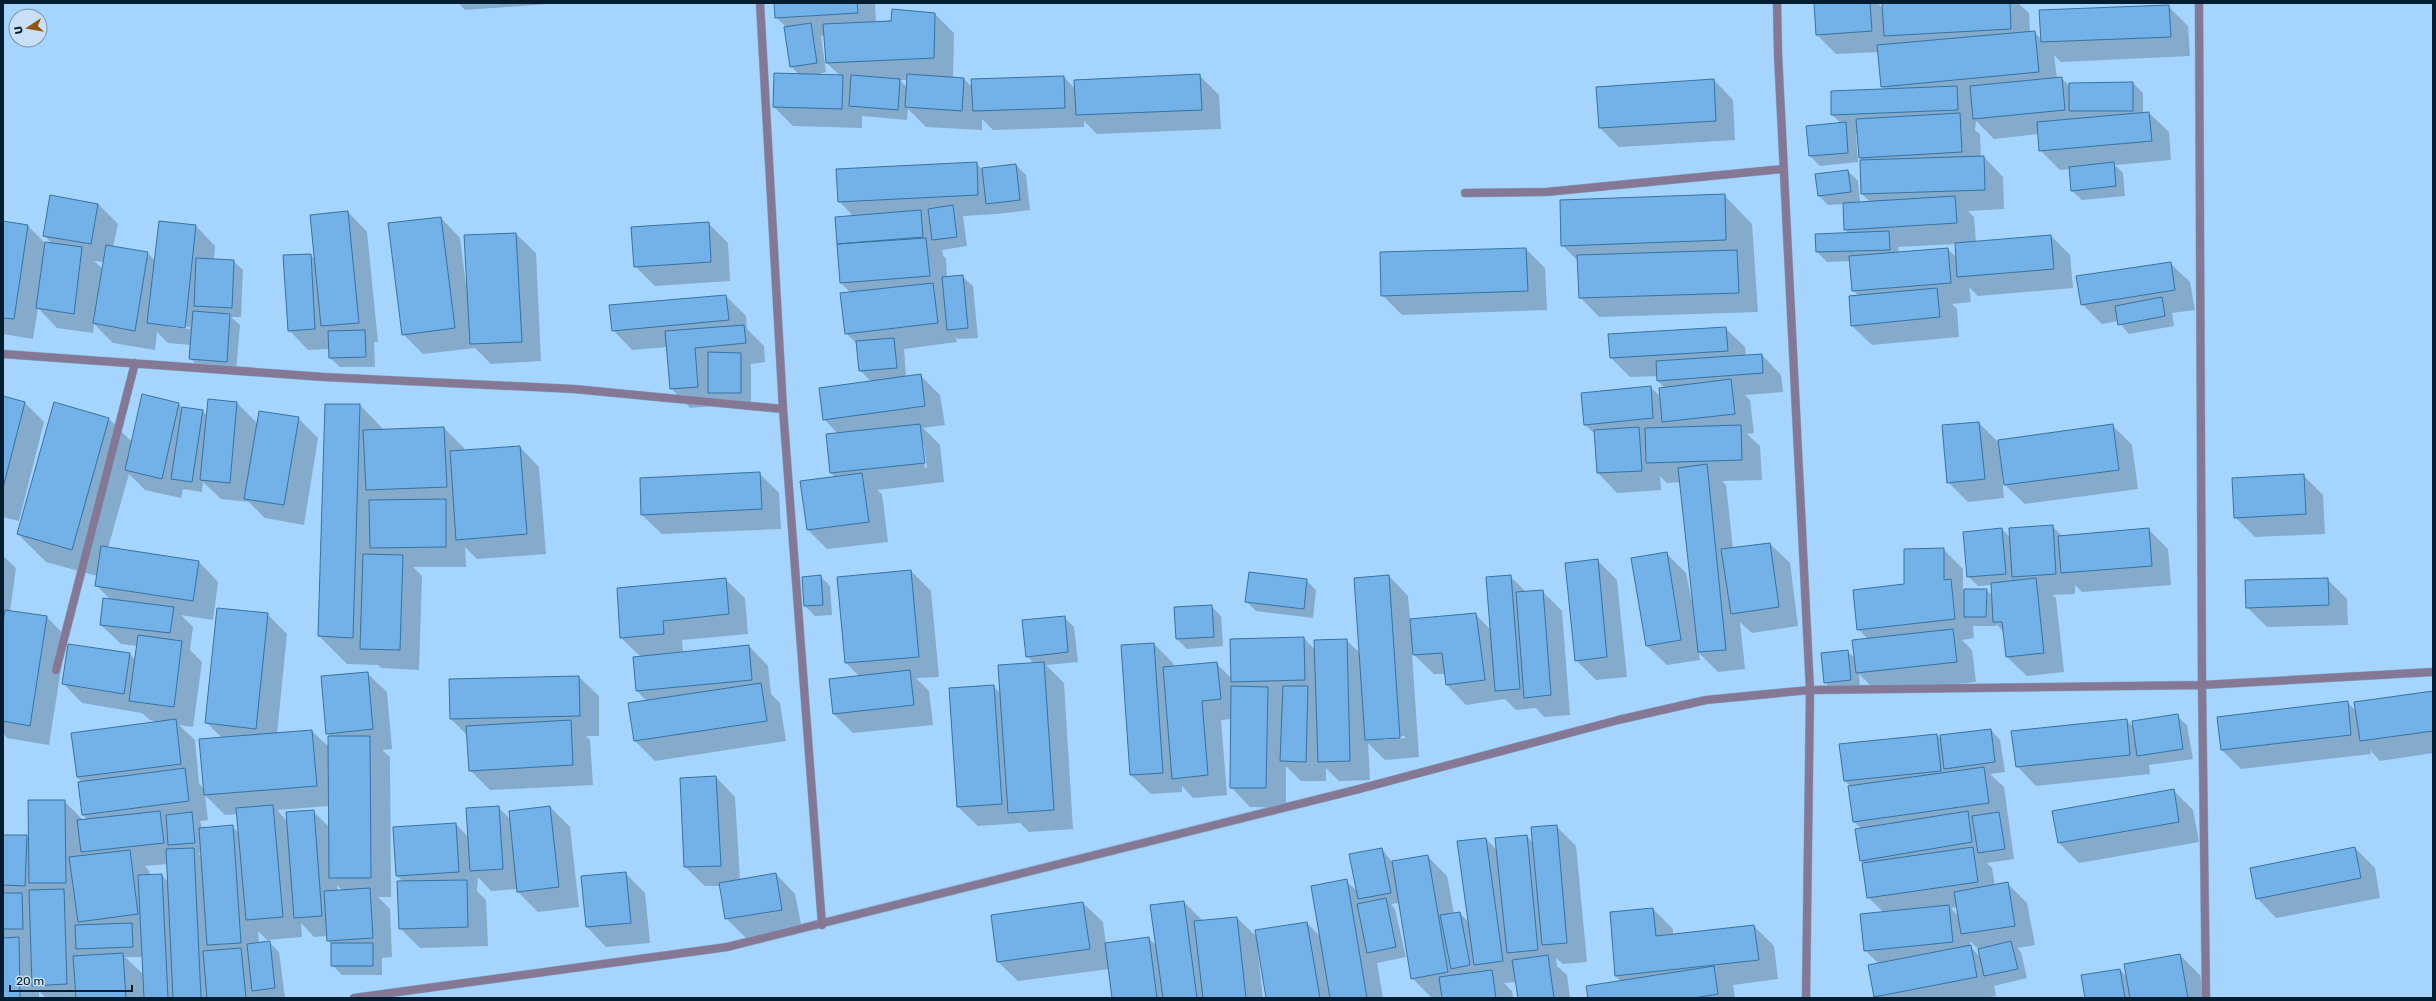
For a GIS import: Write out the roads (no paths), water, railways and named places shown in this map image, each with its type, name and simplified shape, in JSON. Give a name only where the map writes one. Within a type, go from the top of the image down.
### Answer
[{"type":"street","points":[[760,3],[783,409],[822,925]]},
{"type":"street","points":[[1777,3],[1783,169],[1810,690],[1806,998]]},
{"type":"street","points":[[2199,3],[2202,685],[2206,998]]},
{"type":"street","points":[[1465,193],[1546,192],[1783,169]]},
{"type":"street","points":[[3,354],[324,377],[574,389],[783,409]]},
{"type":"street","points":[[56,670],[135,363]]},
{"type":"street","points":[[354,998],[728,947],[822,925],[1618,720],[1706,700],[1810,690],[2202,685],[2433,672]]}]
